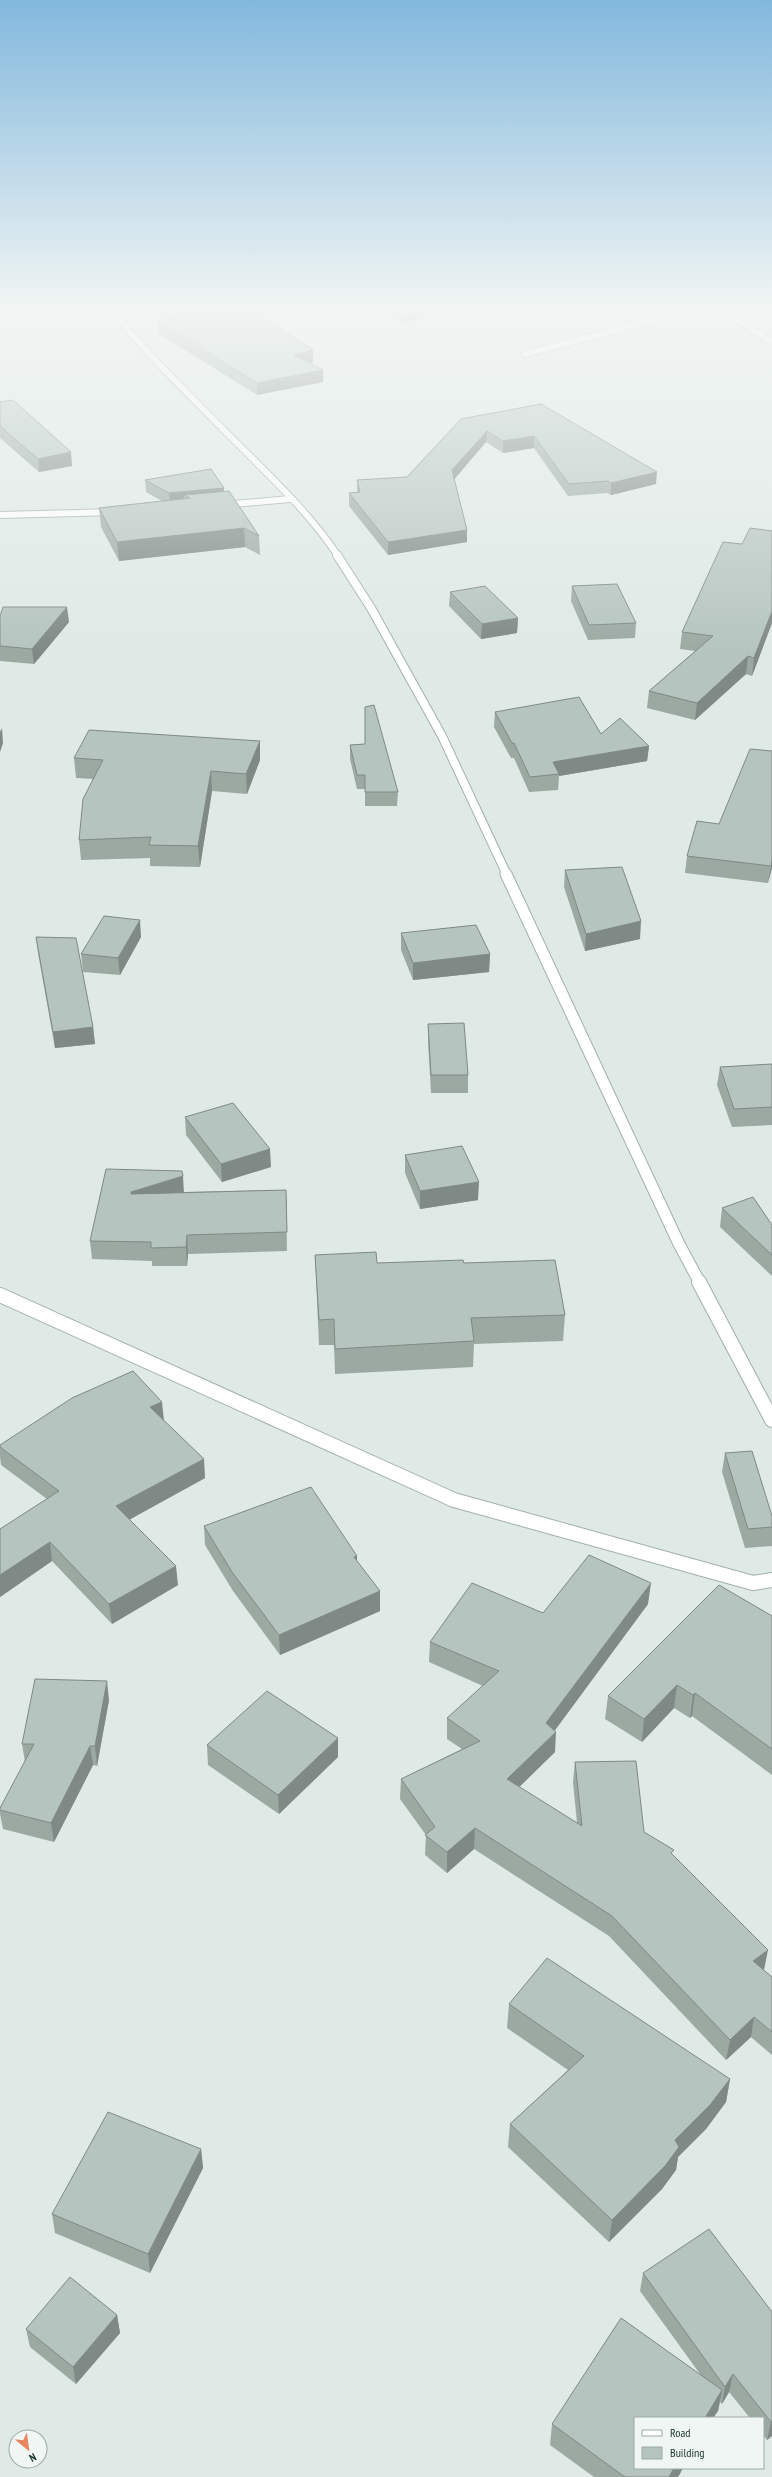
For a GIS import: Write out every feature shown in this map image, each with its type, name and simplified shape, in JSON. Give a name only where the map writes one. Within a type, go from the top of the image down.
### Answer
[{"type":"street","points":[[215,423],[290,499],[328,541],[362,595],[442,736],[679,1244],[772,1420]]},
{"type":"street","points":[[212,506],[290,499]]},
{"type":"street","points":[[0,515],[126,511]]},
{"type":"street","points":[[0,1295],[454,1500],[753,1583],[772,1580]]},
{"type":"building","points":[[0,423],[38,423],[71,452],[38,459],[0,426]]},
{"type":"building","points":[[458,423],[573,423],[657,472],[611,483],[608,481],[569,484],[534,436],[503,441],[487,431],[452,470],[467,530],[388,542],[349,493],[360,492],[357,480],[407,477]]},
{"type":"building","points":[[211,469],[224,488],[169,493],[145,480]]},
{"type":"building","points":[[229,491],[259,536],[244,528],[117,542],[99,508],[190,498],[184,495]]},
{"type":"building","points":[[750,528],[772,531],[772,611],[754,658],[748,656],[697,703],[649,691],[713,636],[682,632],[723,542],[742,544]]},
{"type":"building","points":[[617,584],[636,623],[589,625],[572,586]]},
{"type":"building","points":[[485,586],[518,618],[482,624],[450,592]]},
{"type":"building","points":[[3,607],[67,607],[32,649],[0,646],[0,616]]},
{"type":"building","points":[[579,697],[601,734],[620,718],[649,746],[553,762],[559,774],[530,777],[514,743],[512,743],[495,712]]},
{"type":"building","points":[[374,705],[398,792],[365,792],[365,775],[357,775],[350,745],[365,744],[365,707]]},
{"type":"building","points":[[89,730],[260,741],[246,774],[211,771],[198,846],[149,845],[151,837],[79,840],[83,799],[103,760],[74,758]]},
{"type":"building","points":[[750,749],[772,751],[771,866],[687,856],[697,821],[719,824]]},
{"type":"building","points":[[622,867],[641,921],[586,934],[565,870]]},
{"type":"building","points":[[104,916],[140,920],[118,958],[81,954]]},
{"type":"building","points":[[476,925],[490,954],[413,963],[401,933]]},
{"type":"building","points":[[36,937],[76,938],[93,1027],[53,1032]]},
{"type":"building","points":[[464,1023],[468,1075],[431,1075],[428,1024]]},
{"type":"building","points":[[772,1064],[772,1107],[734,1109],[720,1067]]},
{"type":"building","points":[[233,1103],[270,1149],[221,1164],[185,1117]]},
{"type":"building","points":[[462,1146],[479,1182],[420,1191],[405,1155]]},
{"type":"building","points":[[106,1169],[182,1171],[183,1176],[131,1192],[131,1194],[286,1190],[287,1232],[187,1235],[186,1247],[151,1248],[151,1242],[90,1241]]},
{"type":"building","points":[[753,1197],[772,1225],[772,1255],[722,1208]]},
{"type":"building","points":[[376,1252],[377,1263],[463,1260],[464,1263],[555,1260],[565,1315],[471,1318],[474,1341],[335,1349],[334,1319],[319,1320],[315,1255]]},
{"type":"building","points":[[133,1371],[162,1402],[150,1407],[204,1459],[116,1506],[176,1566],[109,1604],[50,1542],[0,1575],[0,1529],[59,1491],[0,1447],[0,1445],[72,1398]]},
{"type":"building","points":[[752,1451],[772,1516],[772,1527],[748,1529],[725,1453]]},
{"type":"building","points":[[311,1487],[357,1556],[354,1557],[380,1591],[279,1635],[232,1572],[204,1526]]},
{"type":"building","points":[[589,1555],[651,1583],[546,1723],[556,1732],[507,1779],[582,1826],[575,1762],[636,1761],[644,1832],[674,1850],[671,1853],[768,1950],[753,1961],[772,1977],[772,2032],[754,2017],[730,2040],[612,1916],[475,1828],[447,1852],[425,1835],[435,1827],[401,1779],[480,1741],[447,1718],[499,1671],[430,1642],[472,1583],[543,1613]]},
{"type":"building","points":[[719,1585],[772,1616],[772,1749],[695,1693],[693,1695],[677,1685],[644,1719],[608,1696]]},
{"type":"building","points":[[35,1679],[107,1681],[95,1746],[90,1746],[51,1823],[0,1810],[34,1744],[22,1744]]},
{"type":"building","points":[[267,1691],[338,1738],[278,1795],[207,1745]]},
{"type":"building","points":[[547,1958],[730,2079],[710,2105],[675,2140],[679,2147],[665,2166],[612,2220],[510,2124],[584,2056],[509,2004]]},
{"type":"building","points":[[108,2112],[201,2149],[148,2254],[52,2214]]},
{"type":"building","points":[[709,2229],[772,2312],[772,2422],[733,2374],[725,2387],[643,2273]]},
{"type":"building","points":[[70,2277],[117,2315],[73,2367],[26,2329]]},
{"type":"building","points":[[621,2318],[722,2390],[706,2417],[634,2417],[634,2469],[673,2469],[669,2477],[625,2477],[552,2424]]}]
